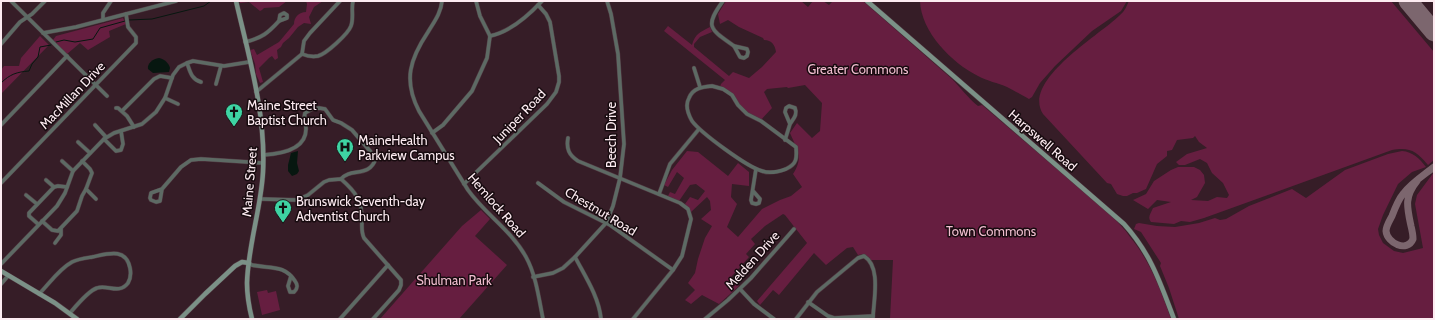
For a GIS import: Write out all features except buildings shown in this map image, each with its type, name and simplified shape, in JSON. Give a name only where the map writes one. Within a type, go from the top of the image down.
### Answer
[{"type":"street","points":[[11,1],[107,96]]},
{"type":"street","points":[[1,44],[20,22],[35,11],[45,1]]},
{"type":"street","points":[[104,20],[103,13],[111,1]]},
{"type":"street","points":[[43,33],[104,20],[176,1]]},
{"type":"street","name":"Maine Street","points":[[236,1],[256,92],[264,154],[261,199],[248,263],[247,290],[252,319]]},
{"type":"street","points":[[256,92],[302,54],[304,41],[310,32],[340,1]]},
{"type":"street","points":[[302,54],[313,56],[320,55],[345,35],[352,22],[353,1]]},
{"type":"street","name":"Hemlock Road","points":[[442,1],[436,19],[415,54],[411,64],[410,75],[413,99],[418,111],[464,184],[476,200],[519,246],[527,258],[534,277],[543,319]]},
{"type":"street","points":[[432,133],[442,125],[466,100],[474,87],[487,58],[490,36],[480,16],[476,1]]},
{"type":"street","points":[[490,36],[516,24],[542,1]]},
{"type":"street","name":"Beech Drive","points":[[534,277],[560,270],[576,257],[606,223],[613,206],[620,178],[624,144],[618,54],[611,14],[607,1]]},
{"type":"street","points":[[723,1],[712,17],[711,25],[716,33],[734,46]]},
{"type":"street","name":"Harpswell Road","points":[[867,1],[1124,224],[1150,258],[1174,319]]},
{"type":"street","name":"Juniper Road","points":[[464,184],[543,108],[558,87],[559,70],[550,22],[546,14],[538,5]]},
{"type":"street","name":"MacMillan Drive","points":[[1,183],[136,43],[136,37],[128,26],[126,14]]},
{"type":"street","points":[[245,42],[264,36],[280,21]]},
{"type":"street","points":[[1,125],[67,56]]},
{"type":"street","points":[[1,264],[63,198],[73,171],[105,138],[134,127],[152,116],[160,107],[165,98],[172,78],[179,67],[196,61],[221,66],[250,62]]},
{"type":"street","points":[[187,63],[192,77],[196,81],[201,82]]},
{"type":"street","points":[[216,84],[221,66]]},
{"type":"street","points":[[694,68],[700,87]]},
{"type":"street","points":[[122,111],[154,79],[160,76],[172,78]]},
{"type":"street","points":[[712,86],[724,89],[732,95],[738,105],[747,114],[761,121],[796,147],[797,158],[792,167],[776,173],[763,172],[747,165],[699,129],[689,114],[687,103],[692,92],[700,87],[712,86]]},
{"type":"street","points":[[165,98],[178,104]]},
{"type":"street","points":[[785,140],[790,124],[796,116],[795,108],[789,106],[786,108],[785,112],[790,124]]},
{"type":"street","points":[[116,108],[122,111],[134,127]]},
{"type":"street","points":[[261,199],[297,200],[308,195],[324,182],[341,179],[347,174],[367,170],[376,158],[352,130],[342,122],[333,120],[325,109],[322,108],[305,113],[306,134],[298,146],[285,152],[264,154]]},
{"type":"street","points":[[95,125],[116,151],[121,150],[123,144],[121,131]]},
{"type":"street","points":[[659,194],[670,164],[699,129]]},
{"type":"street","points":[[568,138],[566,146],[567,149],[576,160],[659,194],[686,207],[690,215],[690,222],[682,256],[673,270],[633,319]]},
{"type":"street","points":[[78,142],[90,153]]},
{"type":"street","points":[[162,189],[181,167],[191,160],[201,159],[263,163]]},
{"type":"street","points":[[42,220],[52,230],[56,231],[61,229],[77,211],[92,173],[82,161]]},
{"type":"street","points":[[62,162],[73,171]]},
{"type":"street","points":[[753,191],[756,169]]},
{"type":"street","points":[[341,179],[355,194],[360,203],[364,238],[400,277],[401,285],[396,294],[373,319]]},
{"type":"street","points":[[46,180],[54,187]]},
{"type":"street","name":"Chestnut Road","points":[[538,184],[564,202],[606,223],[673,270]]},
{"type":"street","points":[[38,224],[28,215],[54,187],[67,187]]},
{"type":"street","points":[[86,189],[96,199]]},
{"type":"street","points":[[26,195],[37,204]]},
{"type":"street","points":[[55,243],[61,235],[61,229]]},
{"type":"street","name":"Melden Drive","points":[[707,318],[740,289],[794,229]]},
{"type":"street","points":[[38,294],[66,266],[74,261],[110,253],[118,253],[123,256],[129,264],[130,270],[130,278],[126,284],[116,290],[103,287],[95,289],[70,313]]},
{"type":"street","points":[[796,319],[808,302],[824,286],[858,258],[864,256],[870,263],[874,276],[875,291],[873,317],[834,318],[828,316],[808,302]]},
{"type":"street","points":[[576,257],[598,303],[601,319]]},
{"type":"street","points":[[180,319],[204,294],[235,266],[242,262],[264,267],[284,269],[291,276]]},
{"type":"street","points":[[340,319],[388,265]]},
{"type":"street","points":[[1,271],[70,313],[77,319]]},
{"type":"street","points":[[1,284],[8,276]]},
{"type":"street","points":[[740,289],[759,308],[774,319]]},
{"type":"green space","points":[[240,1],[287,1],[279,7],[264,8],[260,11],[249,2],[240,3]]},
{"type":"green space","points":[[306,1],[323,1],[314,7],[309,17],[311,24],[304,23],[298,27],[277,50],[278,58],[275,60],[272,56],[259,68],[263,82],[260,83],[256,74],[255,64],[250,50],[254,49],[257,55],[279,42],[294,24],[297,15],[306,12]]},
{"type":"green space","points":[[726,1],[801,1],[808,7],[813,1],[823,1],[829,5],[833,1],[863,1],[952,79],[974,103],[978,106],[982,105],[1112,216],[1126,231],[1149,266],[1171,319],[890,319],[893,260],[870,260],[870,258],[864,254],[858,255],[853,247],[847,248],[826,265],[814,253],[779,295],[773,290],[760,305],[757,301],[807,243],[783,214],[765,226],[751,239],[755,244],[746,254],[749,257],[731,277],[739,286],[719,304],[702,295],[691,304],[685,300],[695,290],[688,283],[695,273],[705,238],[712,226],[701,219],[711,210],[710,201],[707,197],[691,212],[685,204],[690,197],[698,200],[705,191],[696,184],[690,185],[679,201],[668,196],[670,192],[675,194],[684,178],[677,172],[668,187],[664,185],[672,170],[687,151],[698,152],[728,176],[738,163],[749,172],[749,186],[732,184],[731,197],[737,204],[727,227],[738,237],[762,209],[791,196],[802,187],[793,174],[799,158],[790,133],[797,123],[812,138],[820,131],[822,103],[805,85],[788,88],[767,89],[764,92],[772,108],[760,121],[741,111],[732,96],[720,87],[725,80],[664,31],[668,26],[692,45],[698,34],[710,27],[712,32],[700,37],[694,44],[694,47],[729,76],[733,72],[749,78],[776,52],[776,49],[771,42],[764,40],[763,38],[728,20],[720,24],[718,14]]},
{"type":"green space","points":[[920,1],[1127,1],[1121,11],[1092,31],[1055,66],[1040,83],[1032,97],[1029,99],[1007,87],[978,76],[948,55],[932,35],[926,24]]},
{"type":"green space","points":[[1129,1],[1391,1],[1434,52],[1434,160],[1428,165],[1420,156],[1412,151],[1404,149],[1392,150],[1204,218],[1190,222],[1181,221],[1174,224],[1151,222],[1149,217],[1153,208],[1171,202],[1157,200],[1148,209],[1133,200],[1146,194],[1154,181],[1178,167],[1194,167],[1200,170],[1204,175],[1205,183],[1197,197],[1191,200],[1208,201],[1217,197],[1227,198],[1229,195],[1223,183],[1212,173],[1207,163],[1200,159],[1185,165],[1179,165],[1176,162],[1187,154],[1207,148],[1199,142],[1195,136],[1193,138],[1177,140],[1172,150],[1167,151],[1167,156],[1157,164],[1146,189],[1137,193],[1123,196],[1117,194],[1111,184],[1107,183],[1043,114],[1039,101],[1043,87],[1053,73],[1082,45],[1122,13]]},
{"type":"green space","points":[[123,18],[126,24],[109,31],[110,37],[88,50],[80,43],[67,54],[53,40],[56,36]]},
{"type":"green space","points":[[40,36],[49,45],[1,94],[1,70],[4,66],[19,66],[21,58]]},
{"type":"green space","points":[[1402,151],[1416,156],[1426,167],[1412,172],[1398,184],[1383,215],[1378,229],[1379,235],[1383,243],[1394,251],[1403,253],[1423,248],[1415,204],[1417,195],[1434,172],[1434,319],[1179,319],[1160,266],[1161,263],[1141,232],[1134,229],[1136,224],[1139,223],[1175,227],[1199,223],[1215,218],[1220,220],[1226,219],[1249,206],[1292,189],[1306,198],[1345,170],[1388,154]]},
{"type":"green space","name":"Shulman Park","points":[[481,210],[490,219],[475,236],[507,265],[459,319],[380,319],[462,226]]},
{"type":"green space","points":[[267,290],[268,293],[276,291],[280,310],[262,315],[257,292]]},
{"type":"shaded area","points":[[159,58],[169,64],[169,72],[153,73],[148,69],[148,65],[151,62]]},
{"type":"shaded area","points":[[298,151],[297,163],[299,171],[297,174],[292,176],[288,171],[288,165],[291,153]]},
{"type":"waterway","points":[[129,20],[152,19],[204,6],[211,1]]},
{"type":"waterway","points":[[56,42],[64,40],[75,42],[93,39],[100,28],[125,21]]},
{"type":"waterway","points":[[1,83],[7,77],[29,71],[32,64],[38,57],[40,47],[51,45]]},
{"type":"taxiway","points":[[1417,181],[1408,197],[1408,213],[1413,239],[1406,245],[1398,245],[1387,235],[1387,225],[1401,196],[1410,186],[1434,167]]},
{"type":"runway","points":[[1408,1],[1434,32]]},
{"type":"place","name":"Maine Street Baptist Church","points":[[234,127]]},
{"type":"place","name":"MaineHealth Parkview Campus","points":[[345,162]]},
{"type":"place","name":"Brunswick Seventh-day Adventist Church","points":[[283,223]]},
{"type":"park label","name":"Greater Commons","points":[[858,69]]},
{"type":"park label","name":"Town Commons","points":[[991,231]]}]
